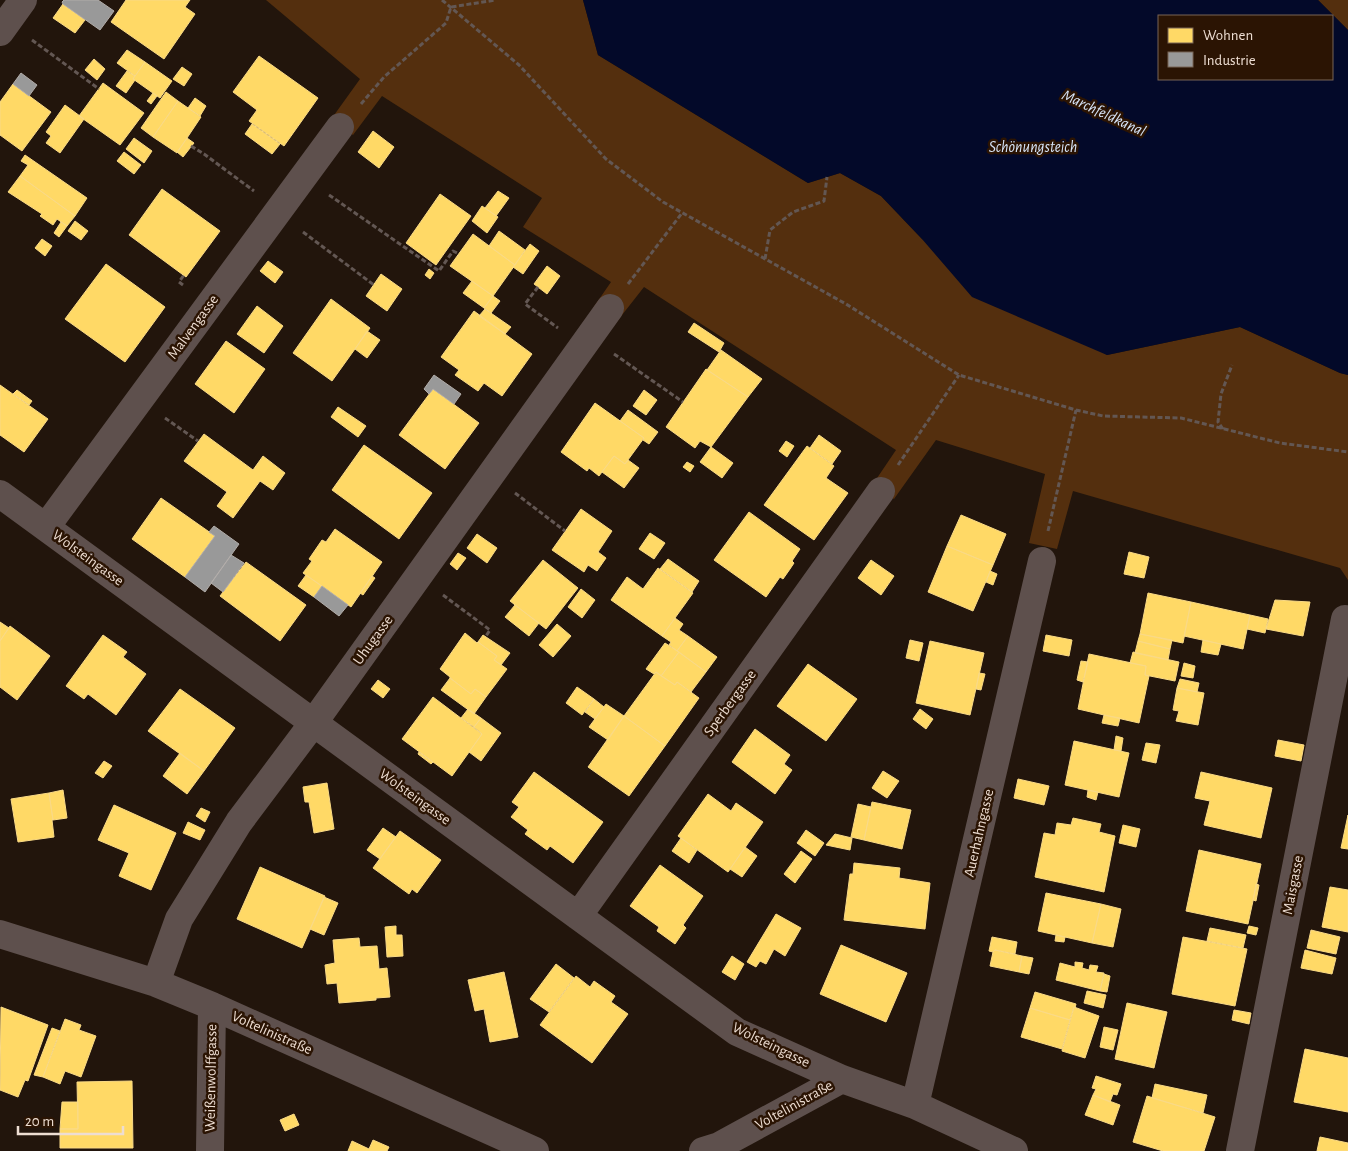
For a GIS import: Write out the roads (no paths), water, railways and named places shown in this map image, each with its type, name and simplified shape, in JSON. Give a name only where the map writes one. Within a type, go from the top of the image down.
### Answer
[{"type":"street","name":"Malvengasse","points":[[46,527],[340,127]]},
{"type":"street","name":"Uhugasse","points":[[156,983],[179,919],[239,822],[314,722],[610,308]]},
{"type":"street","name":"Sperbergasse","points":[[578,916],[881,491]]},
{"type":"street","name":"Wolsteingasse","points":[[0,494],[737,1032],[842,1079]]},
{"type":"street","name":"Auerhahngasse","points":[[916,1105],[1042,561]]},
{"type":"street","name":"Maisgasse","points":[[1240,1151],[1344,619]]},
{"type":"street","name":"Voltelinistraße","points":[[0,934],[156,983],[212,1006],[535,1151]]},
{"type":"street","name":"Weißenwolffgasse","points":[[210,1151],[212,1006]]},
{"type":"street","name":"Voltelinistraße","points":[[703,1151],[719,1146],[842,1079],[916,1105]]},
{"type":"street","points":[[916,1105],[1014,1151]]},
{"type":"water","name":"Schönungsteich","points":[[583,0],[1318,0],[1333,15],[1348,30],[1348,375],[1240,327],[1107,355],[972,297],[922,239],[881,196],[840,173],[808,183],[598,55]]},
{"type":"water label","name":"Marchfeldkanal","points":[[1104,113]]}]
